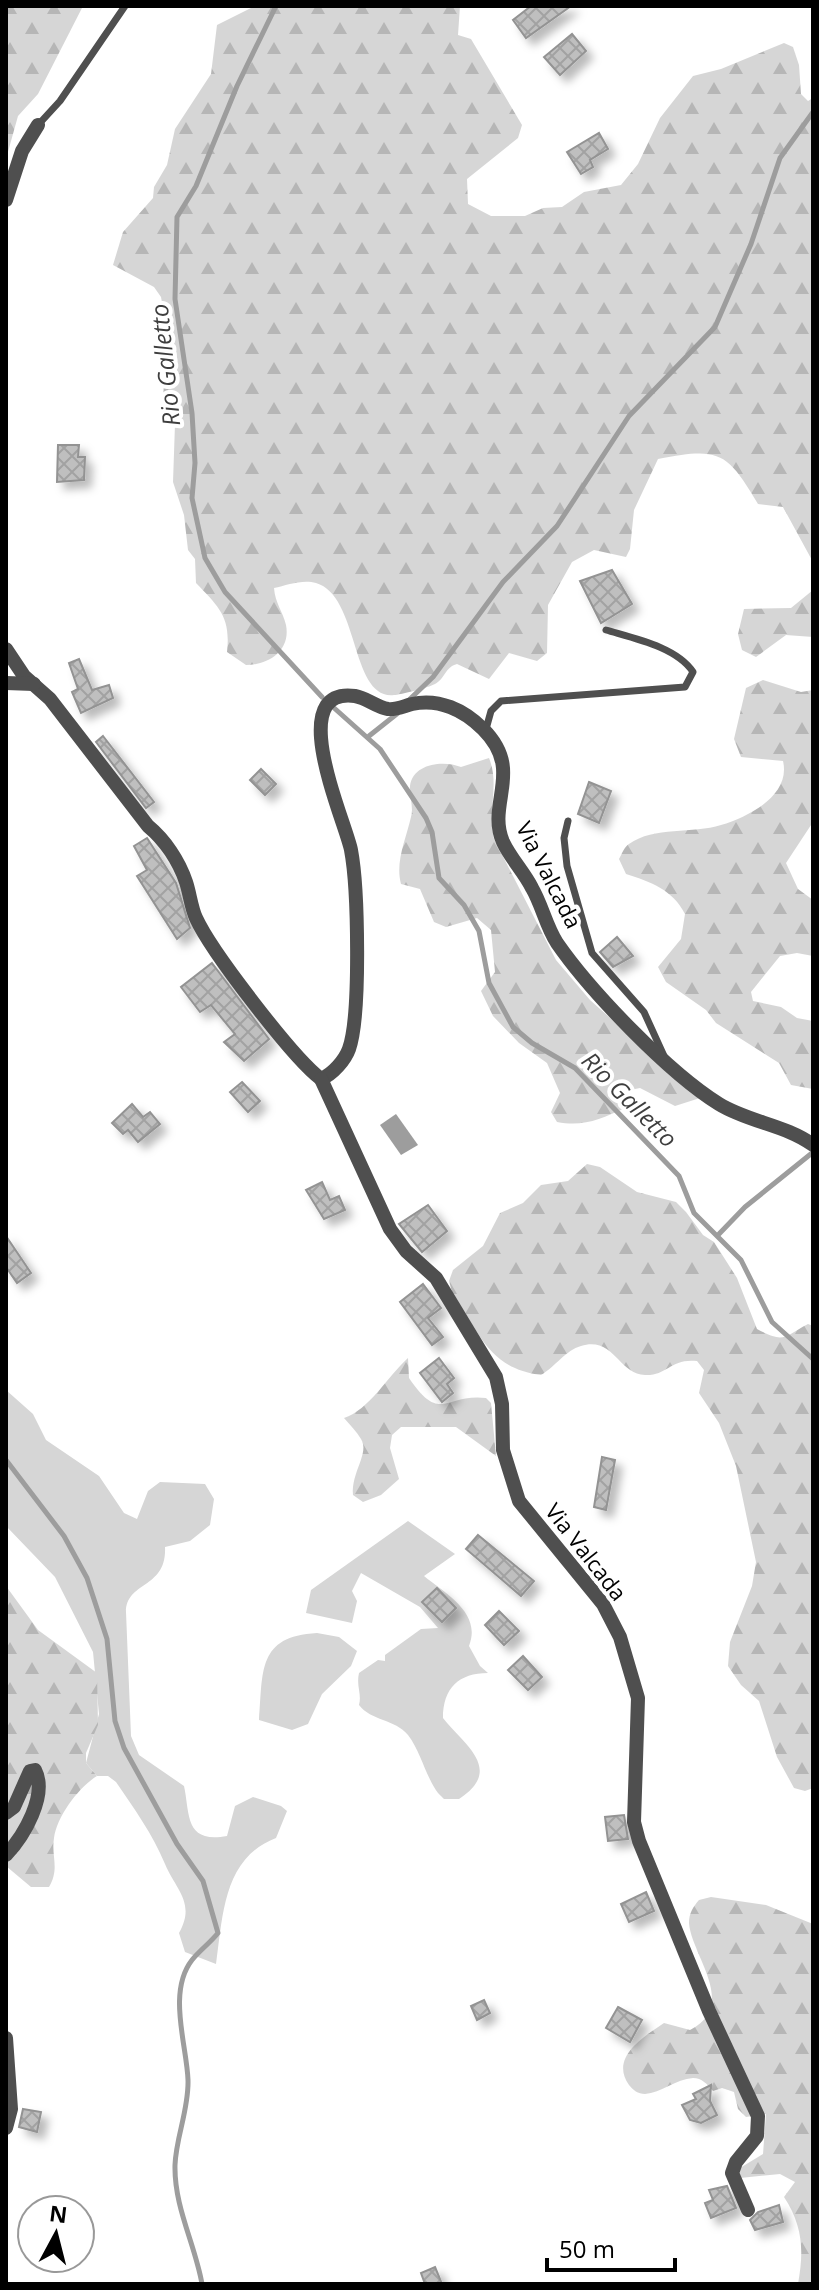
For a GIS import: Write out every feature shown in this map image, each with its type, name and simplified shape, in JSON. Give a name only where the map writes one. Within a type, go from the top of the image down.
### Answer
[{"type":"street","points":[[6,200],[22,151],[38,125]]},
{"type":"street","name":"Via Valcada","points":[[6,649],[50,699],[148,826],[161,837],[185,879],[194,913],[204,933],[255,1002],[321,1079],[390,1229],[406,1251],[436,1278],[496,1377],[502,1404],[503,1450],[519,1501],[603,1604],[620,1637],[638,1698],[634,1822],[639,1841],[709,2011],[758,2116],[757,2136],[736,2162],[732,2173],[748,2210]]},
{"type":"street","points":[[6,683],[34,684]]},
{"type":"street","name":"Via Valcada","points":[[321,1079],[348,1052],[355,990],[354,869],[343,819],[322,753],[320,731],[325,709],[335,699],[346,695],[366,698],[392,709],[429,703],[459,710],[485,731],[501,756],[504,770],[499,826],[502,841],[531,886],[555,940],[583,977],[665,1058],[724,1106],[813,1145]]},
{"type":"street","points":[[6,1813],[14,1807],[30,1771],[35,1770],[40,1790],[27,1825],[6,1855]]},
{"type":"street","points":[[6,2038],[11,2109],[6,2128]]},
{"type":"lane","points":[[38,125],[60,101],[125,6]]},
{"type":"lane","points":[[485,731],[491,711],[501,701],[633,694],[685,687],[691,681],[693,672],[688,665],[672,655],[606,630]]},
{"type":"lane","points":[[568,821],[564,838],[567,866],[592,953],[644,1012],[665,1058]]},
{"type":"green space","points":[[6,6],[83,6],[38,94],[18,116],[6,159]]},
{"type":"green space","points":[[255,6],[460,6],[458,35],[471,39],[522,125],[518,138],[467,179],[468,204],[491,216],[525,216],[543,208],[562,207],[584,192],[621,185],[638,164],[660,118],[693,76],[721,69],[784,43],[793,47],[799,65],[801,94],[808,101],[813,98],[813,562],[783,507],[758,504],[738,473],[720,458],[709,454],[679,455],[658,459],[634,510],[630,549],[626,557],[594,550],[572,562],[548,605],[547,653],[537,661],[509,653],[489,679],[457,664],[432,685],[397,695],[380,692],[369,681],[341,607],[330,592],[316,583],[306,582],[274,588],[287,634],[276,655],[246,665],[227,652],[227,630],[222,613],[196,583],[195,559],[188,550],[184,515],[173,482],[175,424],[163,403],[164,379],[158,343],[163,308],[161,297],[154,287],[113,265],[123,232],[153,198],[154,187],[167,165],[175,129],[211,74],[217,25]]},
{"type":"green space","points":[[813,590],[813,637],[786,635],[756,657],[742,650],[738,634],[744,609],[791,608]]},
{"type":"green space","points":[[763,680],[801,692],[813,690],[813,822],[786,863],[798,889],[813,900],[813,956],[797,953],[780,956],[751,992],[753,1001],[781,1007],[797,1018],[813,1021],[813,1089],[791,1085],[779,1063],[716,1023],[706,1010],[666,982],[658,967],[681,939],[685,914],[668,893],[626,874],[619,859],[627,845],[639,838],[721,825],[755,810],[775,794],[784,773],[783,761],[741,757],[734,739],[746,688]]},
{"type":"green space","points":[[489,758],[493,778],[494,839],[556,960],[590,1000],[700,1098],[675,1106],[640,1088],[630,1090],[625,1108],[608,1116],[584,1123],[557,1122],[551,1112],[560,1093],[547,1063],[519,1043],[493,1016],[481,991],[495,972],[491,930],[477,918],[446,927],[434,922],[420,889],[401,884],[400,859],[412,813],[412,778],[430,765],[461,767]]},
{"type":"green space","points":[[587,1164],[600,1167],[637,1192],[676,1202],[703,1235],[714,1242],[737,1278],[757,1329],[784,1337],[808,1324],[813,1326],[813,1788],[805,1791],[794,1788],[777,1757],[759,1701],[741,1685],[728,1666],[730,1642],[752,1586],[756,1562],[736,1466],[719,1423],[699,1393],[704,1370],[697,1361],[688,1361],[652,1375],[636,1373],[609,1351],[592,1344],[570,1351],[541,1375],[523,1371],[497,1357],[487,1346],[452,1292],[449,1281],[453,1270],[483,1246],[500,1213],[523,1203],[541,1185],[568,1181]]},
{"type":"green space","points":[[408,1358],[409,1378],[429,1400],[444,1404],[461,1399],[486,1398],[491,1403],[496,1456],[456,1427],[401,1427],[392,1435],[390,1448],[399,1479],[381,1495],[363,1502],[353,1495],[353,1487],[363,1444],[344,1418],[370,1401]]},
{"type":"green space","points":[[6,1390],[33,1414],[46,1440],[99,1476],[124,1513],[137,1519],[148,1491],[160,1482],[205,1484],[214,1499],[210,1525],[190,1541],[165,1547],[160,1571],[132,1595],[126,1612],[131,1736],[139,1755],[184,1786],[189,1816],[196,1831],[213,1837],[227,1836],[235,1806],[253,1797],[287,1811],[276,1838],[258,1847],[245,1859],[236,1874],[224,1908],[216,1964],[185,1952],[179,1933],[186,1913],[185,1905],[155,1842],[116,1782],[108,1776],[97,1776],[86,1763],[99,1714],[93,1652],[55,1577],[6,1526]]},
{"type":"green space","points":[[408,1521],[455,1554],[424,1576],[460,1605],[466,1614],[472,1634],[469,1646],[480,1666],[488,1673],[461,1679],[446,1698],[443,1718],[469,1747],[479,1767],[479,1777],[459,1799],[444,1799],[438,1793],[403,1730],[359,1705],[359,1673],[378,1660],[385,1661],[385,1655],[421,1629],[438,1628],[420,1607],[361,1573],[352,1591],[357,1601],[352,1623],[306,1613],[311,1590]]},
{"type":"green space","points":[[6,1586],[38,1630],[97,1673],[98,1725],[86,1753],[86,1763],[97,1776],[76,1795],[59,1821],[54,1838],[55,1868],[49,1887],[31,1887],[6,1866]]},
{"type":"green space","points":[[317,1633],[339,1637],[357,1651],[351,1666],[322,1694],[308,1724],[292,1730],[259,1720],[263,1672],[273,1649],[283,1641]]},
{"type":"green space","points":[[711,1897],[766,1905],[813,1924],[813,2284],[798,2284],[800,2239],[795,2218],[784,2197],[795,2182],[780,2174],[740,2178],[735,2171],[763,2154],[766,2114],[746,2117],[738,2109],[734,2092],[722,2088],[713,2091],[699,2079],[687,2079],[645,2094],[632,2089],[624,2075],[626,2057],[648,2034],[664,2023],[690,2030],[704,2020],[711,2007],[709,1979],[689,1923],[692,1910],[699,1900]]},
{"type":"shaded area","points":[[396,1114],[418,1145],[401,1155],[380,1125]]},
{"type":"building","points":[[531,6],[571,6],[526,38],[513,20]]},
{"type":"building","points":[[572,34],[586,51],[560,75],[544,57]]},
{"type":"building","points":[[599,133],[608,149],[590,160],[593,167],[581,174],[567,152]]},
{"type":"building","points":[[58,445],[79,445],[78,457],[85,457],[84,480],[57,482]]},
{"type":"building","points":[[612,570],[632,604],[601,623],[580,581]]},
{"type":"building","points":[[79,659],[92,690],[109,685],[113,698],[81,713],[72,692],[78,689],[69,663]]},
{"type":"building","points":[[103,736],[154,802],[146,808],[96,742]]},
{"type":"building","points":[[261,769],[276,784],[265,795],[250,780]]},
{"type":"building","points":[[589,782],[611,791],[599,823],[578,814]]},
{"type":"building","points":[[147,838],[176,883],[190,928],[177,939],[137,876],[147,870],[134,846]]},
{"type":"building","points":[[617,937],[633,956],[613,967],[600,952]]},
{"type":"building","points":[[212,963],[269,1039],[244,1061],[224,1042],[235,1034],[211,1005],[200,1012],[181,987]]},
{"type":"building","points":[[242,1082],[260,1101],[248,1112],[230,1092]]},
{"type":"building","points":[[132,1104],[143,1117],[150,1112],[160,1124],[138,1142],[128,1130],[123,1134],[112,1123]]},
{"type":"building","points":[[322,1182],[330,1200],[339,1196],[345,1210],[324,1219],[306,1190]]},
{"type":"building","points":[[428,1205],[447,1231],[422,1252],[399,1224]]},
{"type":"building","points":[[6,1236],[31,1273],[17,1283],[6,1267]]},
{"type":"building","points":[[423,1284],[441,1308],[428,1318],[443,1337],[432,1345],[400,1302]]},
{"type":"building","points":[[439,1358],[454,1378],[447,1384],[453,1393],[442,1402],[420,1373]]},
{"type":"building","points":[[602,1457],[615,1460],[606,1510],[594,1507]]},
{"type":"building","points":[[478,1535],[534,1581],[521,1596],[466,1549]]},
{"type":"building","points":[[437,1588],[456,1608],[442,1622],[422,1602]]},
{"type":"building","points":[[499,1611],[519,1631],[504,1645],[485,1625]]},
{"type":"building","points":[[523,1656],[542,1677],[528,1690],[508,1670]]},
{"type":"building","points":[[624,1815],[628,1839],[608,1841],[605,1817]]},
{"type":"building","points":[[646,1892],[654,1911],[629,1922],[621,1904]]},
{"type":"building","points":[[484,2000],[490,2013],[477,2020],[471,2006]]},
{"type":"building","points":[[618,2007],[642,2020],[630,2042],[606,2028]]},
{"type":"building","points":[[711,2085],[710,2101],[717,2115],[701,2123],[690,2120],[682,2105],[696,2099],[693,2094]]},
{"type":"building","points":[[23,2109],[41,2112],[37,2132],[19,2127]]},
{"type":"building","points":[[727,2186],[736,2208],[711,2218],[705,2203],[713,2200],[709,2190]]},
{"type":"building","points":[[779,2205],[783,2222],[755,2230],[750,2220],[758,2212]]},
{"type":"building","points":[[435,2267],[442,2284],[425,2284],[421,2273]]},
{"type":"waterway","name":"Rio Galletto","points":[[276,6],[237,86],[196,186],[177,217],[175,299],[192,413],[195,463],[192,498],[205,558],[225,592],[322,697]]},
{"type":"waterway","points":[[410,699],[433,677],[503,582],[557,526],[629,416],[715,327],[751,244],[780,158],[813,112]]},
{"type":"waterway","name":"Rio Galletto","points":[[333,707],[380,749],[426,818],[432,832],[439,878],[464,905],[479,931],[489,983],[513,1027],[532,1043],[575,1068],[679,1176],[694,1213],[741,1260],[772,1322],[813,1359]]},
{"type":"waterway","points":[[369,736],[398,713]]},
{"type":"waterway","points":[[719,1234],[745,1207],[812,1153]]},
{"type":"waterway","points":[[6,1460],[64,1536],[87,1578],[107,1639],[115,1721],[124,1748],[177,1844],[203,1881],[218,1933],[192,1960],[185,1973],[179,2003],[188,2091],[176,2154],[176,2181],[181,2211],[202,2284]]}]
